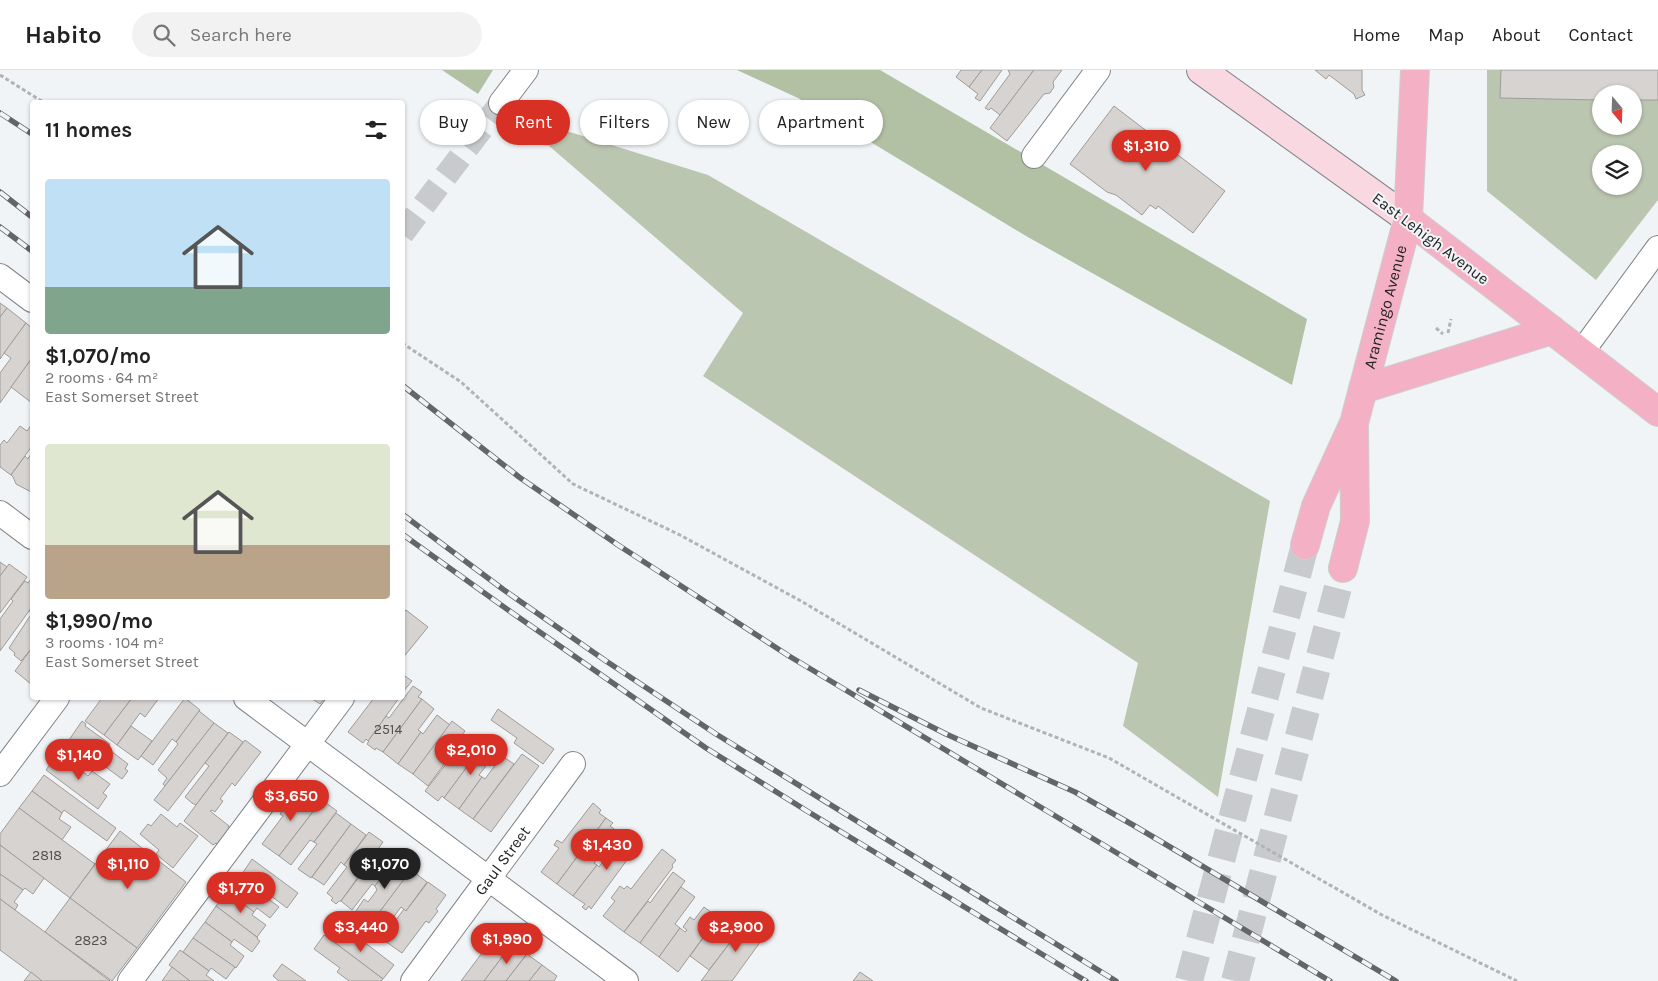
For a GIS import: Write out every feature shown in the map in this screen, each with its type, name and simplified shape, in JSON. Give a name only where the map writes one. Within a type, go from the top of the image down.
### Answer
[{"type":"main road","name":"East Lehigh Avenue","points":[[1201,70],[1408,219],[1658,412]]},
{"type":"main road","name":"Aramingo Avenue","points":[[1305,545],[1316,506],[1354,423],[1408,219],[1416,70]]},
{"type":"main road","points":[[1363,389],[1552,330]]},
{"type":"main road","name":"Aramingo Avenue","points":[[1343,568],[1355,521],[1354,423]]},
{"type":"street","points":[[503,100],[526,70]]},
{"type":"street","points":[[1034,156],[1098,70]]},
{"type":"street","points":[[1581,353],[1658,248]]},
{"type":"street","points":[[0,276],[30,298]]},
{"type":"street","points":[[0,513],[30,536]]},
{"type":"street","points":[[0,774],[56,700]]},
{"type":"street","points":[[249,700],[626,981]]},
{"type":"street","points":[[130,981],[341,700]]},
{"type":"street","name":"Gaul Street","points":[[413,981],[573,764]]},
{"type":"path","points":[[0,75],[40,100]]},
{"type":"path","points":[[405,345],[461,382],[574,484],[723,558],[801,601],[981,708],[1109,758],[1382,915],[1517,981]]},
{"type":"green space","points":[[442,70],[493,70],[478,94]]},
{"type":"green space","points":[[737,70],[880,70],[1307,319],[1292,385],[1026,236],[876,145],[883,145],[883,100],[801,100]]},
{"type":"green space","points":[[1487,70],[1658,70],[1658,200],[1596,280],[1487,191]]},
{"type":"green space","points":[[570,132],[580,135],[580,145],[612,145],[708,175],[1270,501],[1218,797],[1123,726],[1138,663],[703,376],[743,313],[548,145],[570,145]]},
{"type":"building","points":[[961,70],[982,70],[969,87],[956,77]]},
{"type":"building","points":[[982,70],[1002,70],[980,101],[975,98],[978,94],[969,87]]},
{"type":"building","points":[[1008,70],[1034,70],[1000,115],[991,108],[989,110],[985,108],[1010,74]]},
{"type":"building","points":[[1034,70],[1062,70],[1053,82],[1054,87],[1050,93],[1044,94],[1007,141],[990,128]]},
{"type":"building","points":[[1315,70],[1362,70],[1362,90],[1365,95],[1356,99],[1354,94],[1329,75],[1326,79]]},
{"type":"building","points":[[1501,70],[1658,70],[1658,100],[1642,100],[1642,85],[1592,85],[1592,100],[1500,98]]},
{"type":"building","points":[[1114,106],[1225,191],[1193,233],[1158,206],[1156,209],[1150,205],[1142,215],[1070,164]]},
{"type":"building","points":[[0,303],[7,308],[0,317]]},
{"type":"building","points":[[7,308],[26,323],[0,359],[0,317]]},
{"type":"building","points":[[26,323],[30,326],[30,361],[0,403],[0,373],[11,358],[4,353]]},
{"type":"building","points":[[30,361],[30,401],[11,387]]},
{"type":"building","points":[[20,426],[27,431],[30,427],[30,449],[11,475],[0,467],[0,445],[4,440],[7,443]]},
{"type":"building","points":[[25,456],[28,459],[30,456],[30,491],[16,484],[11,475]]},
{"type":"building","points":[[0,562],[7,567],[0,576]]},
{"type":"building","points":[[9,564],[27,577],[0,613],[0,576]]},
{"type":"building","points":[[30,580],[30,610],[0,651],[0,619],[13,601],[11,599],[25,581],[28,583]]},
{"type":"building","points":[[406,610],[428,627],[405,655]]},
{"type":"building","points":[[30,616],[30,650],[21,661],[9,648]]},
{"type":"building","points":[[30,651],[30,683],[15,671]]},
{"type":"building","points":[[405,676],[412,681],[405,689]]},
{"type":"building","points":[[413,686],[422,692],[418,697],[422,699],[383,752],[376,748],[375,750],[367,744],[368,741],[386,716],[389,718],[402,700],[405,700],[405,697]]},
{"type":"building","points":[[422,699],[434,709],[418,730],[421,732],[398,764],[383,752]]},
{"type":"building","points":[[101,700],[130,700],[104,735],[85,721]]},
{"type":"building","points":[[130,700],[158,700],[145,717],[140,713],[117,745],[104,735]]},
{"type":"building","points":[[183,700],[188,700],[200,710],[176,742],[172,739],[153,765],[141,756]]},
{"type":"building","points":[[314,700],[323,700],[320,704]]},
{"type":"building","points":[[372,700],[398,700],[368,741],[366,739],[363,743],[348,732]]},
{"type":"building","points":[[498,709],[554,749],[543,764],[514,743],[517,738],[491,720]]},
{"type":"building","points":[[199,711],[214,723],[165,786],[163,784],[167,778],[158,770],[178,744],[176,742]]},
{"type":"building","points":[[437,715],[450,725],[413,774],[398,764],[421,732],[423,734]]},
{"type":"building","points":[[82,721],[86,724],[85,726],[110,744],[107,748],[128,764],[125,769],[128,771],[122,779],[69,740]]},
{"type":"building","points":[[452,721],[465,731],[448,753],[451,755],[428,786],[413,774]]},
{"type":"building","points":[[214,723],[228,733],[168,811],[154,800]]},
{"type":"building","points":[[131,726],[152,741],[138,760],[117,745]]},
{"type":"building","points":[[229,732],[243,742],[196,805],[185,797],[209,766],[205,763]]},
{"type":"building","points":[[469,735],[483,745],[444,798],[442,796],[438,801],[425,791]]},
{"type":"building","points":[[245,740],[261,752],[235,786],[232,783],[220,799],[223,801],[215,812],[210,811],[229,826],[229,829],[217,844],[213,845],[184,821]]},
{"type":"building","points":[[486,741],[498,750],[479,775],[482,777],[459,809],[444,798]]},
{"type":"building","points":[[58,753],[88,776],[92,771],[110,784],[103,793],[107,796],[98,809],[46,770]]},
{"type":"building","points":[[522,754],[539,766],[491,832],[473,819]]},
{"type":"building","points":[[502,756],[514,764],[473,819],[459,809],[482,777],[485,779]]},
{"type":"building","points":[[44,775],[116,828],[107,841],[64,810],[62,813],[32,791]]},
{"type":"building","points":[[304,788],[321,801],[279,856],[262,844],[283,816],[280,814],[289,802],[292,804]]},
{"type":"building","points":[[32,791],[62,813],[59,819],[71,827],[62,840],[19,808]]},
{"type":"building","points":[[322,800],[337,811],[314,842],[310,840],[291,865],[279,856]]},
{"type":"building","points":[[593,803],[601,810],[599,813],[606,818],[557,884],[541,872],[559,848],[554,845],[557,840],[562,843]]},
{"type":"building","points":[[19,808],[95,864],[70,898],[0,845],[0,834]]},
{"type":"building","points":[[336,813],[351,824],[311,878],[298,869],[317,844],[314,842]]},
{"type":"building","points":[[161,814],[177,827],[180,823],[198,836],[173,868],[156,854],[159,850],[140,834],[148,824],[151,826]]},
{"type":"building","points":[[606,818],[613,823],[610,826],[618,832],[594,863],[597,865],[573,896],[557,884]]},
{"type":"building","points":[[351,824],[366,835],[344,865],[341,862],[324,885],[312,877]]},
{"type":"building","points":[[627,830],[641,841],[591,909],[589,906],[586,910],[582,907],[585,904],[573,896],[597,865],[599,867]]},
{"type":"building","points":[[120,831],[186,882],[137,948],[70,898]]},
{"type":"building","points":[[369,832],[383,842],[341,901],[336,904],[327,893],[347,867],[344,865]]},
{"type":"building","points":[[0,845],[44,878],[33,894],[25,888],[23,890],[0,874]]},
{"type":"building","points":[[381,848],[395,859],[375,886],[372,884],[352,910],[341,901]]},
{"type":"building","points":[[662,849],[676,860],[672,865],[673,867],[624,932],[603,916],[615,901],[611,898],[620,886],[624,889],[627,886],[631,889]]},
{"type":"building","points":[[397,858],[412,869],[372,922],[356,911],[364,899],[368,902],[377,890],[375,886]]},
{"type":"building","points":[[252,859],[298,893],[287,908],[242,874]]},
{"type":"building","points":[[411,870],[427,882],[406,911],[401,907],[381,934],[369,926]]},
{"type":"building","points":[[673,872],[685,881],[640,943],[624,932],[648,901],[650,903]]},
{"type":"building","points":[[0,874],[23,890],[14,902],[18,905],[15,910],[0,899]]},
{"type":"building","points":[[238,876],[279,907],[270,918],[257,908],[254,912],[227,892]]},
{"type":"building","points":[[428,882],[446,895],[429,923],[426,921],[402,953],[382,939],[404,909],[406,911]]},
{"type":"building","points":[[681,887],[695,897],[675,924],[680,928],[659,957],[640,943]]},
{"type":"building","points":[[227,892],[254,912],[252,915],[266,925],[257,937],[216,906]]},
{"type":"building","points":[[70,898],[137,948],[112,981],[45,932]]},
{"type":"building","points":[[0,899],[110,981],[42,981],[0,950]]},
{"type":"building","points":[[216,906],[258,938],[260,941],[252,952],[234,939],[232,942],[205,922]]},
{"type":"building","points":[[704,907],[718,917],[678,972],[659,957],[680,928],[685,932],[687,930],[683,927],[690,917],[694,920]]},
{"type":"building","points":[[722,912],[733,919],[727,927],[732,931],[730,933],[735,936],[709,970],[690,956]]},
{"type":"building","points":[[745,919],[766,934],[732,981],[701,981],[735,936],[733,935]]},
{"type":"building","points":[[205,922],[232,942],[230,945],[244,956],[236,968],[193,938]]},
{"type":"building","points":[[334,925],[361,946],[364,942],[394,965],[383,979],[326,936]]},
{"type":"building","points":[[497,933],[512,944],[484,981],[461,981]]},
{"type":"building","points":[[324,935],[383,979],[381,981],[349,981],[337,972],[340,968],[314,949]]},
{"type":"building","points":[[193,938],[235,967],[226,979],[211,968],[209,971],[183,952]]},
{"type":"building","points":[[512,944],[526,955],[506,981],[484,981]]},
{"type":"building","points":[[180,950],[209,971],[206,975],[214,981],[190,981],[169,965]]},
{"type":"building","points":[[527,954],[542,965],[529,981],[506,981]]},
{"type":"building","points":[[282,964],[306,981],[279,981],[273,976]]},
{"type":"building","points":[[542,965],[557,976],[554,981],[529,981]]},
{"type":"building","points":[[172,967],[190,981],[162,981]]},
{"type":"building","points":[[31,972],[42,981],[24,981]]},
{"type":"building","points":[[860,972],[873,981],[853,981]]},
{"type":"tunnel","points":[[405,230],[496,110]]},
{"type":"tunnel","points":[[1189,981],[1305,545]]},
{"type":"tunnel","points":[[1235,981],[1343,568]]},
{"type":"railway","points":[[0,113],[30,133]]},
{"type":"railway","points":[[0,192],[30,215]]},
{"type":"railway","points":[[0,227],[30,250]]},
{"type":"railway","points":[[405,387],[519,477],[618,545],[789,656],[1330,981]]},
{"type":"railway","points":[[405,516],[504,590],[716,734],[1116,981]]},
{"type":"railway","points":[[405,536],[706,748],[1086,981]]},
{"type":"railway","points":[[859,690],[946,734],[1075,792],[1396,981]]}]
